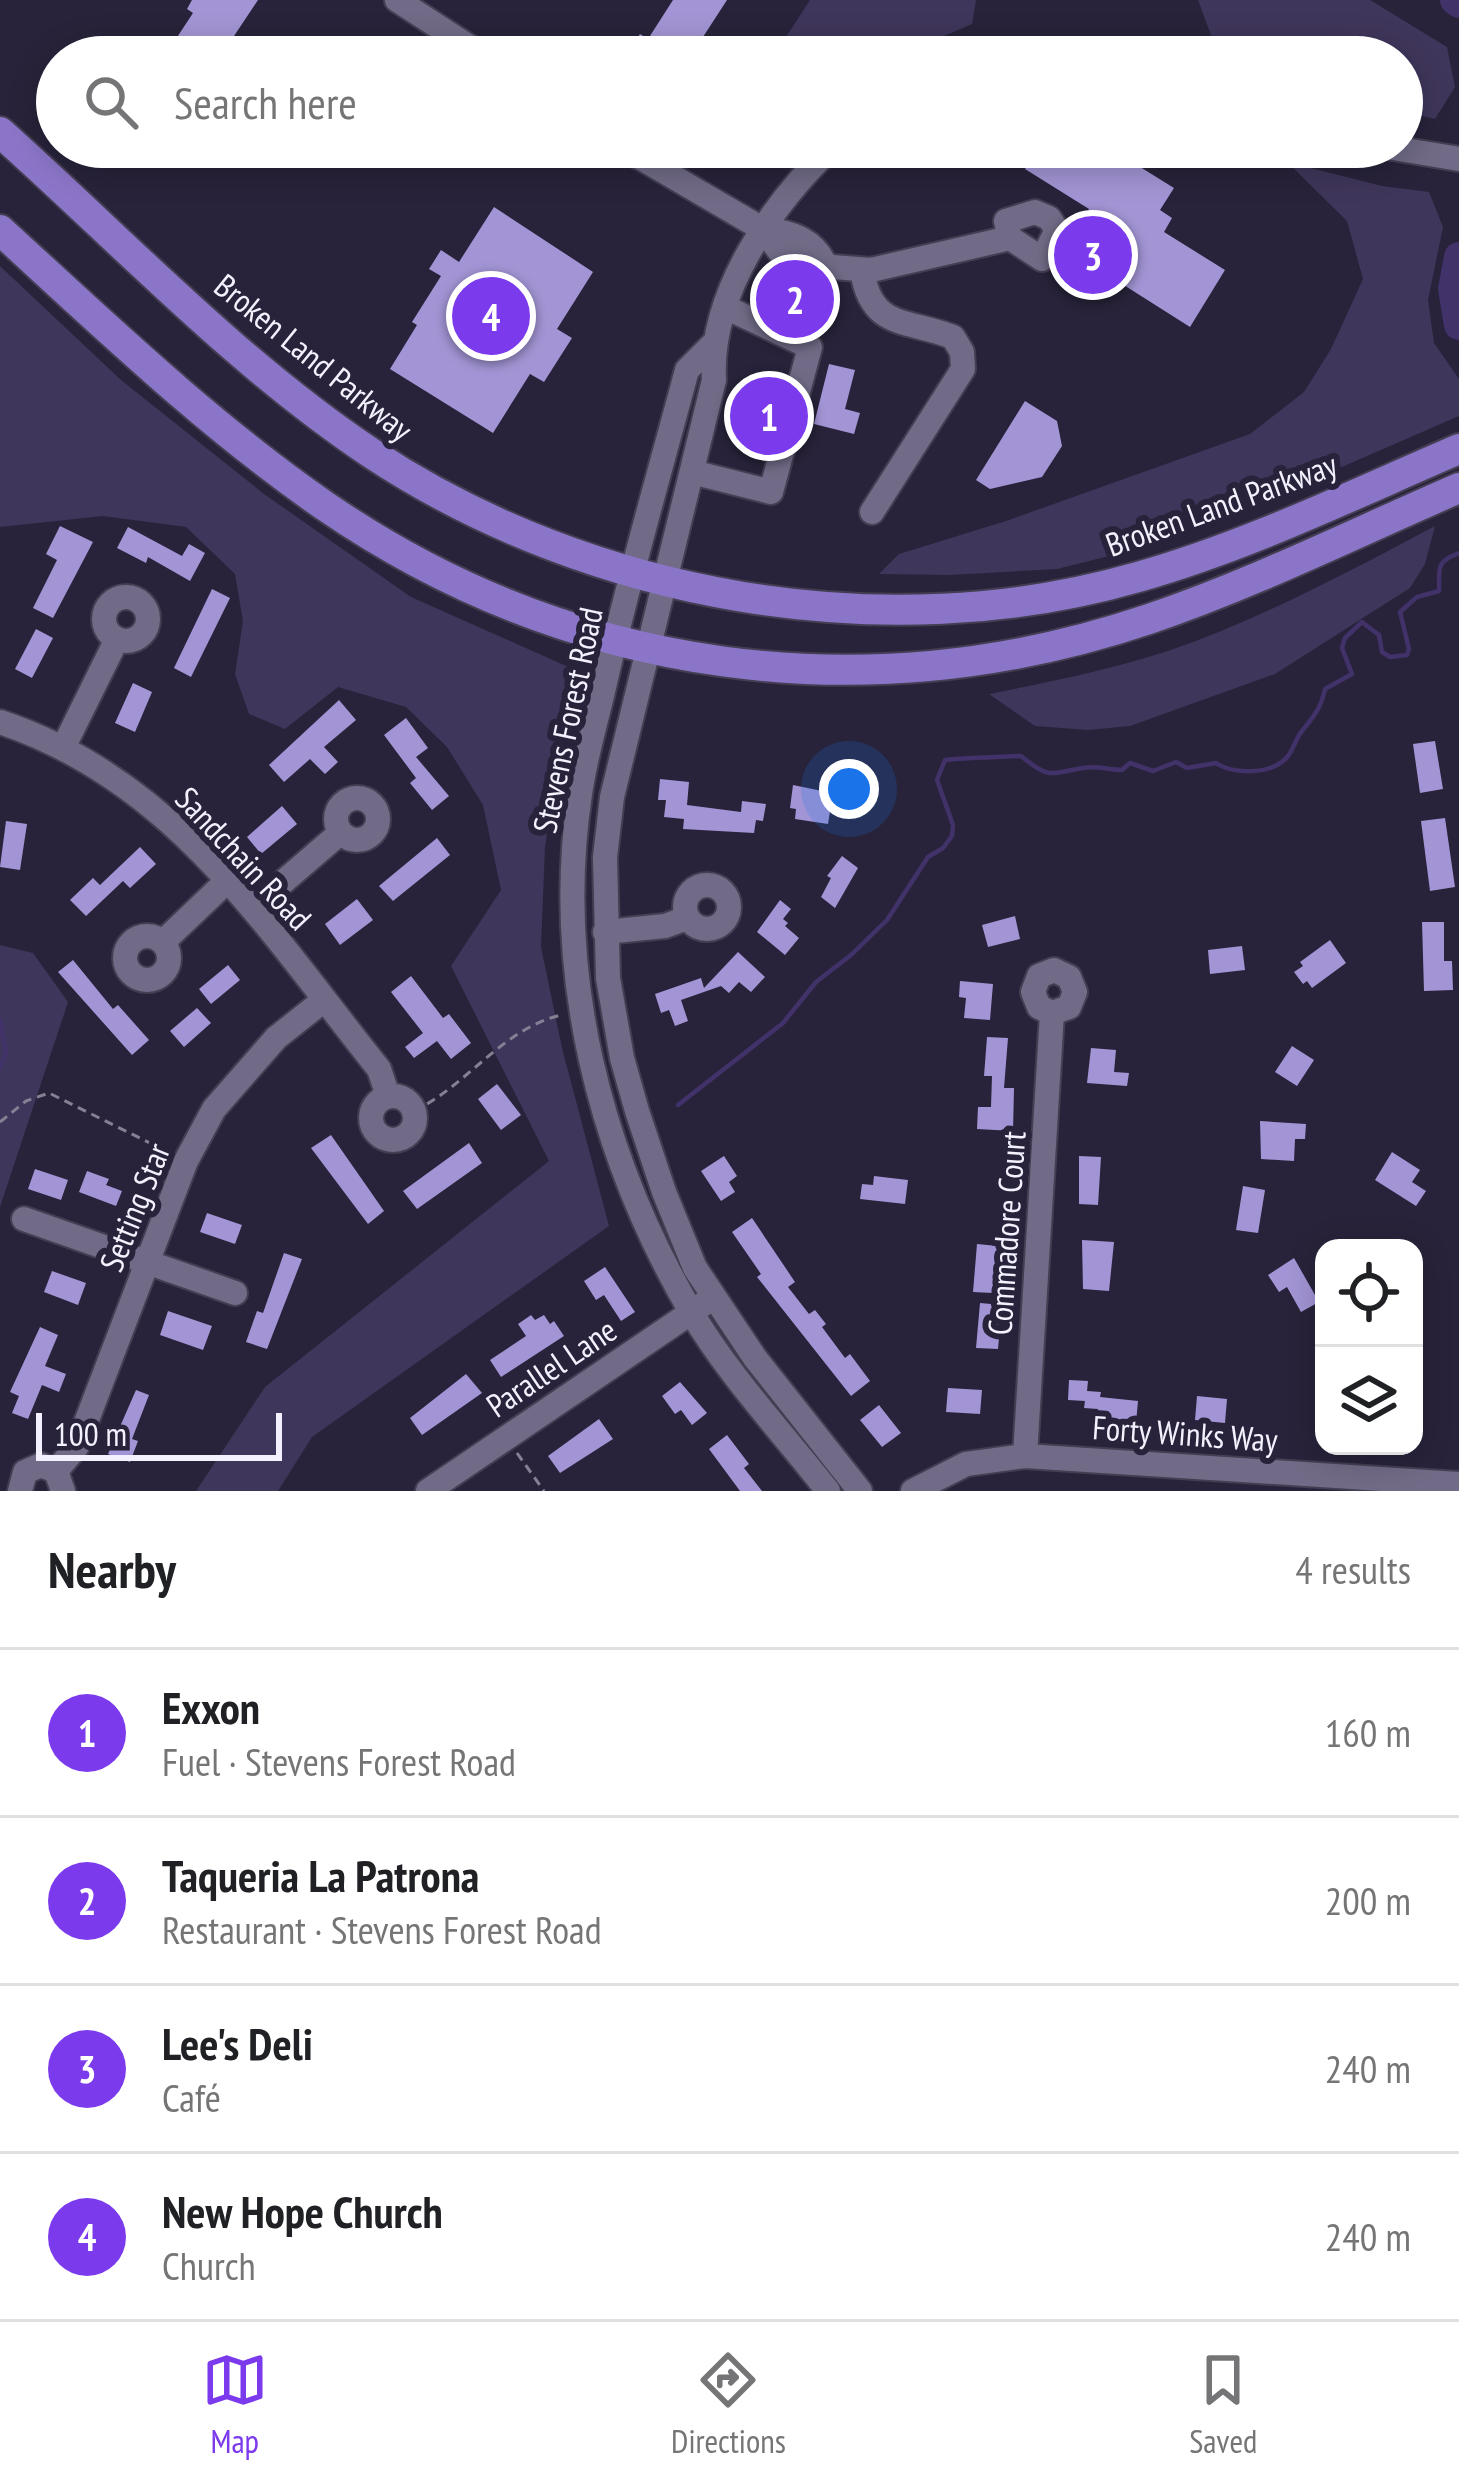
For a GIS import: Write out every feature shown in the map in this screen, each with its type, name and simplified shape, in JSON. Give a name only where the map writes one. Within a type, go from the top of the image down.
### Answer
[{"type":"main road","name":"Broken Land Parkway","points":[[0,132],[36,165]]},
{"type":"main road","name":"Broken Land Parkway","points":[[39,168],[261,370],[373,454],[507,527],[664,580],[860,609],[1023,601],[1121,582],[1194,559],[1456,450]]},
{"type":"main road","points":[[0,230],[214,423],[330,509],[421,564],[476,590],[614,641],[720,664],[844,671],[910,669],[1022,652],[1150,618],[1459,488]]},
{"type":"street","points":[[397,0],[452,36]]},
{"type":"street","points":[[658,168],[764,230],[779,253],[808,265],[862,270],[1010,238]]},
{"type":"street","name":"Stevens Forest Road","points":[[812,168],[764,230],[712,345],[714,380],[612,797],[605,857],[605,932],[608,978],[627,1076],[701,1305],[860,1491]]},
{"type":"street","points":[[862,270],[866,295],[879,311],[899,322],[952,337],[964,360],[872,512]]},
{"type":"street","points":[[692,472],[771,492],[810,347],[725,308]]},
{"type":"street","name":"Stevens Forest Road","points":[[712,345],[687,370],[614,641],[580,791],[573,853],[573,934],[581,1012],[607,1124],[635,1198],[701,1305],[828,1491]]},
{"type":"street","points":[[64,746],[117,639]]},
{"type":"street","name":"Sandchain Road","points":[[0,722],[64,746],[147,802],[254,908],[380,1069],[388,1096],[372,1108],[370,1119],[379,1136],[388,1140],[406,1136],[414,1111]]},
{"type":"street","points":[[254,908],[340,832]]},
{"type":"street","points":[[163,942],[228,880]]},
{"type":"street","points":[[605,932],[665,926],[687,918]]},
{"type":"street","name":"Setting Star","points":[[20,1491],[20,1479],[32,1467],[49,1467],[60,1481],[186,1161],[214,1109],[276,1038],[323,1000]]},
{"type":"street","name":"Commadore Court","points":[[1024,1456],[1052,1013]]},
{"type":"street","points":[[388,1096],[403,1098],[414,1111]]},
{"type":"street","points":[[25,1219],[235,1293]]},
{"type":"street","name":"Parallel Lane","points":[[428,1491],[701,1305]]},
{"type":"street","name":"Forty Winks Way","points":[[913,1491],[966,1465],[1024,1456],[1459,1484]]},
{"type":"path","points":[[414,1111],[456,1084],[511,1037],[544,1019],[581,1012]]},
{"type":"path","points":[[0,1122],[26,1101],[49,1093],[186,1161]]},
{"type":"path","points":[[506,1437],[544,1491]]},
{"type":"shaded area","points":[[810,0],[976,0],[972,24],[944,36],[787,36]]},
{"type":"shaded area","points":[[1198,0],[1370,0],[1447,47],[1455,87],[1435,119],[1423,116],[1423,36],[1211,36]]},
{"type":"shaded area","points":[[1293,168],[1429,192],[1443,227],[1428,300],[1434,343],[1459,379],[1459,416],[1222,519],[1141,548],[1057,569],[879,574],[899,554],[1250,434],[1304,392],[1331,349],[1363,279],[1347,221]]},
{"type":"shaded area","points":[[0,266],[121,380],[264,494],[411,597],[573,669],[545,847],[541,947],[609,1226],[312,1437],[278,1491],[196,1491],[265,1387],[549,1161],[451,966],[501,890],[483,805],[447,747],[406,707],[338,687],[285,729],[249,714],[235,674],[243,621],[235,574],[186,527],[103,516],[0,527]]},
{"type":"shaded area","points":[[1435,526],[1425,564],[1410,588],[1275,674],[1130,726],[1088,730],[1035,726],[989,694],[1124,664],[1203,638],[1304,594]]},
{"type":"shaded area","points":[[0,945],[33,953],[68,1002],[0,1207]]},
{"type":"building","points":[[192,0],[258,0],[234,36],[178,36],[193,13],[187,9]]},
{"type":"building","points":[[673,0],[727,0],[704,36],[650,36]]},
{"type":"building","points":[[1142,168],[1174,188],[1160,210],[1172,218],[1164,232],[1225,270],[1190,327],[1078,256],[1094,231],[1081,223],[1089,209],[1025,169]]},
{"type":"building","points":[[494,207],[593,272],[557,329],[572,338],[544,382],[530,374],[493,433],[390,369],[441,276],[429,269],[441,250],[459,262]]},
{"type":"building","points":[[829,364],[855,370],[845,409],[860,413],[854,434],[814,424]]},
{"type":"building","points":[[1025,401],[1057,421],[1062,446],[1042,477],[990,489],[976,480]]},
{"type":"building","points":[[60,526],[93,542],[53,618],[33,608],[57,560],[46,554]]},
{"type":"building","points":[[128,527],[182,556],[189,544],[205,553],[190,581],[148,557],[146,563],[117,548]]},
{"type":"building","points":[[212,589],[230,598],[191,677],[174,668]]},
{"type":"building","points":[[36,629],[53,638],[32,678],[15,669]]},
{"type":"building","points":[[133,683],[152,692],[135,732],[115,723]]},
{"type":"building","points":[[339,700],[356,720],[324,747],[338,762],[325,774],[310,759],[284,782],[269,765]]},
{"type":"building","points":[[406,718],[428,748],[416,757],[449,796],[432,810],[410,783],[416,778],[384,735]]},
{"type":"building","points":[[1435,741],[1443,789],[1420,793],[1413,744]]},
{"type":"building","points":[[660,779],[689,782],[687,805],[741,812],[742,801],[766,804],[763,821],[756,820],[754,833],[683,829],[684,819],[664,817],[666,800],[658,800]]},
{"type":"building","points":[[793,785],[827,792],[828,824],[795,819],[796,809],[790,808]]},
{"type":"building","points":[[282,806],[297,824],[261,854],[247,837]]},
{"type":"building","points":[[1445,818],[1455,887],[1430,891],[1421,821]]},
{"type":"building","points":[[6,821],[27,824],[20,870],[0,867]]},
{"type":"building","points":[[437,838],[450,855],[393,901],[379,886]]},
{"type":"building","points":[[140,847],[156,864],[130,888],[123,881],[86,916],[70,900],[93,878],[100,885]]},
{"type":"building","points":[[842,856],[858,868],[835,908],[821,897],[831,878],[827,876]]},
{"type":"building","points":[[357,899],[373,920],[340,945],[325,924]]},
{"type":"building","points":[[780,900],[791,909],[783,919],[788,923],[785,926],[799,938],[785,955],[757,932]]},
{"type":"building","points":[[1015,916],[1020,939],[988,947],[982,925]]},
{"type":"building","points":[[1422,922],[1444,922],[1444,961],[1452,961],[1453,990],[1424,991]]},
{"type":"building","points":[[1330,940],[1346,963],[1312,988],[1307,981],[1303,984],[1294,972],[1303,966],[1300,962]]},
{"type":"building","points":[[1242,946],[1245,970],[1210,974],[1208,950]]},
{"type":"building","points":[[738,952],[765,977],[751,992],[739,982],[729,993],[721,986],[681,1000],[688,1021],[675,1026],[669,1010],[661,1013],[655,994],[701,978],[704,988]]},
{"type":"building","points":[[73,960],[113,1009],[118,1005],[149,1040],[132,1055],[58,972]]},
{"type":"building","points":[[228,965],[240,980],[211,1004],[199,989]]},
{"type":"building","points":[[411,976],[443,1018],[449,1014],[471,1043],[451,1059],[437,1041],[414,1058],[405,1047],[423,1033],[391,992]]},
{"type":"building","points":[[960,981],[993,984],[990,1020],[964,1018],[966,998],[959,997]]},
{"type":"building","points":[[197,1008],[211,1023],[184,1047],[170,1031]]},
{"type":"building","points":[[987,1037],[1008,1038],[1004,1088],[1014,1088],[1013,1131],[977,1129],[978,1107],[991,1107],[992,1076],[984,1076]]},
{"type":"building","points":[[1292,1046],[1314,1060],[1297,1086],[1275,1072]]},
{"type":"building","points":[[1091,1048],[1116,1050],[1114,1072],[1129,1073],[1127,1086],[1087,1083]]},
{"type":"building","points":[[497,1084],[521,1115],[501,1130],[478,1099]]},
{"type":"building","points":[[1260,1121],[1306,1124],[1305,1139],[1295,1139],[1294,1161],[1261,1159]]},
{"type":"building","points":[[331,1135],[384,1211],[368,1224],[311,1148]]},
{"type":"building","points":[[469,1143],[482,1163],[417,1209],[403,1191]]},
{"type":"building","points":[[1392,1152],[1420,1170],[1412,1182],[1426,1191],[1416,1206],[1375,1180]]},
{"type":"building","points":[[724,1156],[737,1176],[729,1182],[735,1192],[721,1201],[701,1171]]},
{"type":"building","points":[[1079,1156],[1101,1157],[1098,1205],[1079,1204]]},
{"type":"building","points":[[35,1169],[68,1180],[61,1200],[28,1189]]},
{"type":"building","points":[[87,1171],[109,1179],[106,1185],[122,1191],[116,1206],[79,1192]]},
{"type":"building","points":[[874,1176],[908,1180],[905,1204],[860,1199],[862,1184],[873,1185]]},
{"type":"building","points":[[1243,1186],[1265,1190],[1258,1233],[1236,1230]]},
{"type":"building","points":[[207,1213],[242,1225],[235,1244],[200,1232]]},
{"type":"building","points":[[752,1218],[795,1282],[788,1287],[809,1314],[815,1310],[845,1358],[850,1354],[870,1381],[851,1396],[757,1277],[761,1274],[732,1232]]},
{"type":"building","points":[[1082,1240],[1114,1242],[1109,1291],[1083,1289]]},
{"type":"building","points":[[977,1244],[998,1246],[993,1293],[973,1292]]},
{"type":"building","points":[[284,1253],[302,1259],[267,1349],[246,1342],[257,1311],[263,1313]]},
{"type":"building","points":[[1294,1258],[1315,1295],[1315,1304],[1301,1312],[1287,1287],[1279,1292],[1268,1275]]},
{"type":"building","points":[[605,1267],[635,1312],[621,1321],[604,1295],[596,1300],[584,1281]]},
{"type":"building","points":[[52,1271],[86,1283],[78,1305],[44,1292]]},
{"type":"building","points":[[980,1303],[1002,1305],[998,1349],[976,1348]]},
{"type":"building","points":[[168,1311],[212,1326],[203,1350],[160,1335]]},
{"type":"building","points":[[531,1315],[535,1320],[544,1315],[550,1324],[554,1321],[564,1336],[501,1377],[490,1360],[526,1336],[518,1324]]},
{"type":"building","points":[[40,1327],[58,1335],[45,1366],[66,1374],[59,1392],[42,1385],[28,1419],[12,1413],[19,1396],[10,1392]]},
{"type":"building","points":[[466,1374],[482,1393],[422,1435],[410,1418]]},
{"type":"building","points":[[1069,1380],[1088,1381],[1087,1391],[1101,1392],[1100,1397],[1138,1401],[1136,1423],[1097,1420],[1098,1409],[1084,1408],[1085,1401],[1068,1400]]},
{"type":"building","points":[[680,1382],[707,1413],[692,1425],[681,1410],[675,1414],[662,1396]]},
{"type":"building","points":[[948,1388],[982,1390],[980,1414],[946,1412]]},
{"type":"building","points":[[136,1390],[149,1395],[132,1439],[138,1441],[130,1462],[108,1454]]},
{"type":"building","points":[[1197,1396],[1227,1399],[1225,1423],[1195,1420]]},
{"type":"building","points":[[879,1405],[901,1433],[882,1447],[860,1420]]},
{"type":"building","points":[[599,1419],[613,1439],[560,1473],[548,1456]]},
{"type":"building","points":[[727,1435],[762,1491],[740,1491],[709,1449]]},
{"type":"waterway","points":[[1455,0],[1459,3]]},
{"type":"waterway","points":[[1459,257],[1453,289],[1459,325]]},
{"type":"waterway","points":[[678,1105],[783,1023],[816,982],[887,920],[928,857],[943,848],[953,825],[937,780],[945,760],[1021,756],[1050,773],[1088,767],[1122,770],[1130,763],[1153,771],[1176,762],[1187,768],[1216,763],[1242,771],[1273,767],[1290,753],[1325,689],[1352,674],[1342,648],[1345,638],[1362,622],[1379,635],[1382,652],[1390,657],[1407,655],[1400,612],[1417,597],[1439,591],[1442,563],[1459,553]]},
{"type":"waterway","points":[[0,1019],[6,1053],[0,1068]]},
{"type":"place","name":"Lee's Deli","points":[[1093,255]]},
{"type":"place","name":"Taqueria La Patrona","points":[[795,299]]},
{"type":"place","name":"New Hope Church","points":[[491,316]]},
{"type":"place","name":"Exxon","points":[[769,416]]}]
